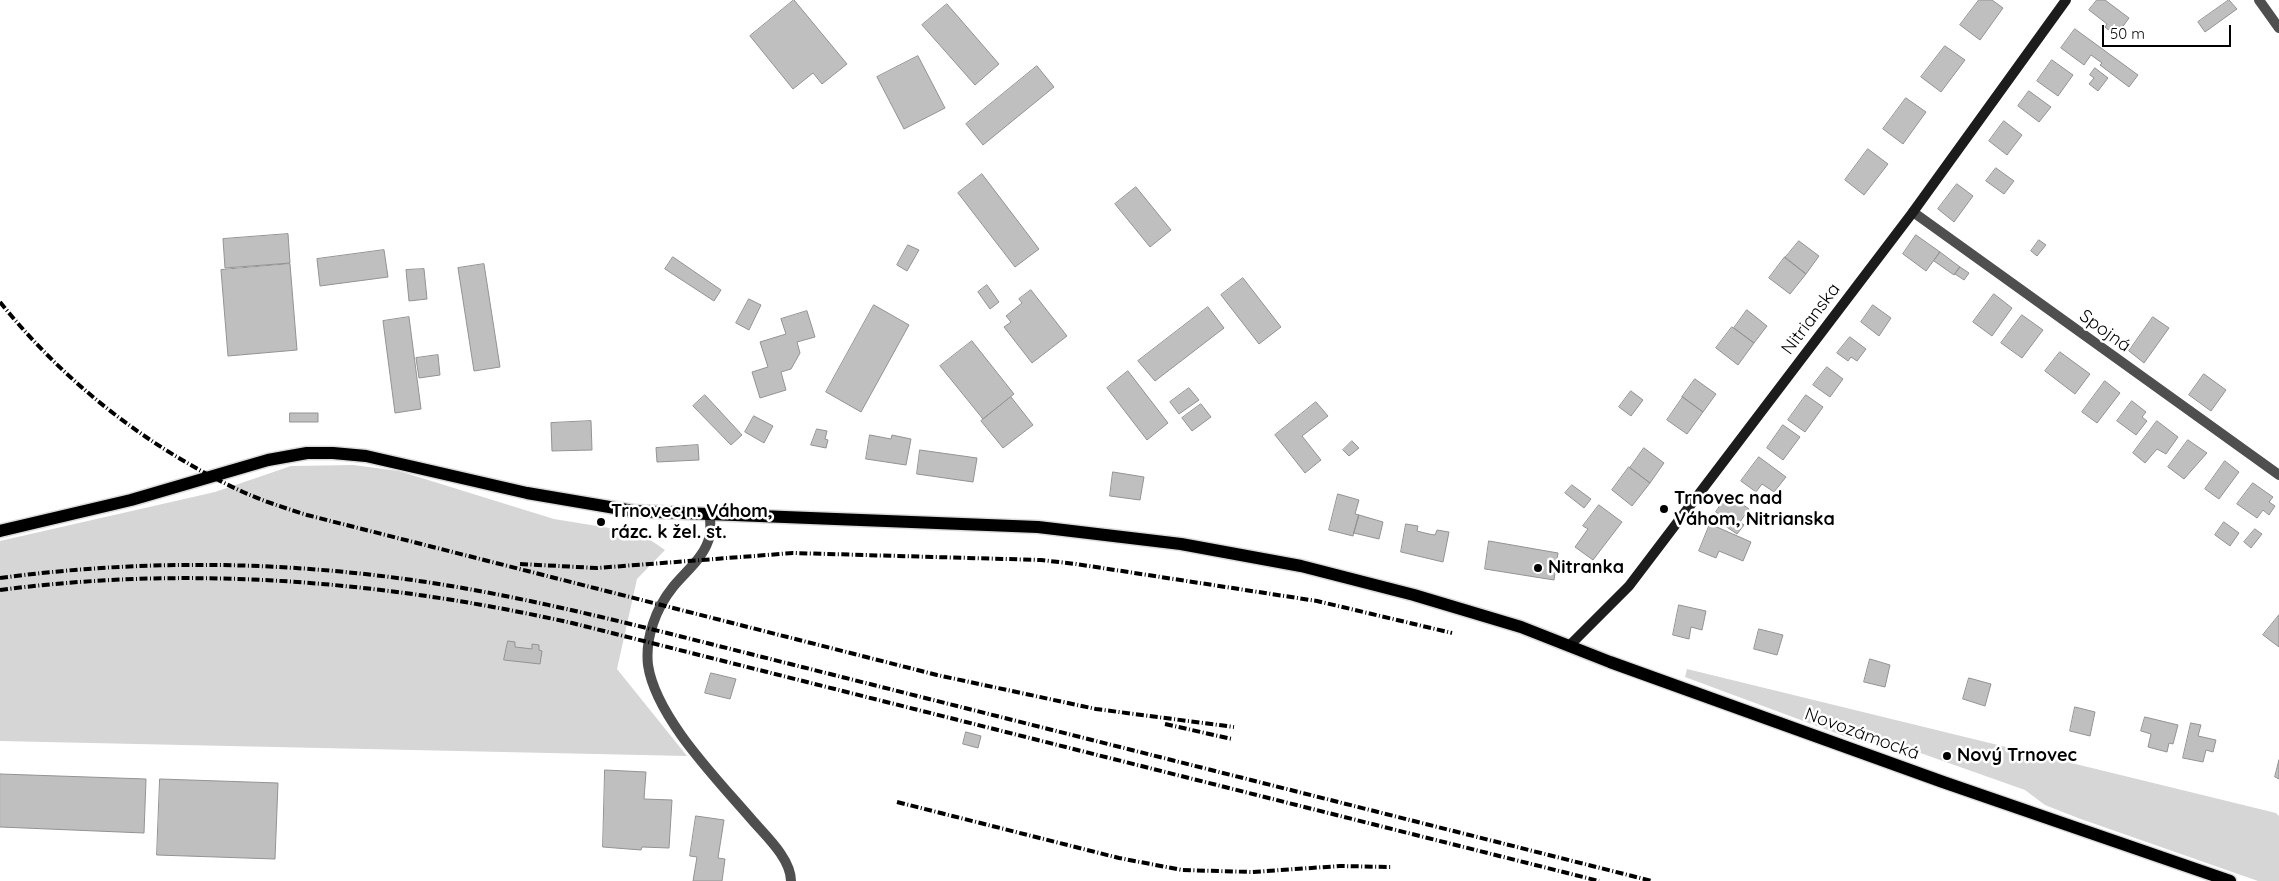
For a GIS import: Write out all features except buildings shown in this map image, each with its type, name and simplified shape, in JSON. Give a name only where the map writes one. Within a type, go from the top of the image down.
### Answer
[{"type":"main road","name":"Nitrianska","points":[[1568,646],[1629,586],[1913,212],[2066,0]]},
{"type":"main road","name":"Novozámocká","points":[[0,531],[131,500],[268,460],[319,453],[366,456],[527,494],[602,508],[710,516],[850,518],[1038,527],[1181,544],[1302,566],[1361,580],[1512,624],[1943,782],[2230,881]]},
{"type":"street","points":[[2259,0],[2279,28]]},
{"type":"street","name":"Spojná","points":[[1913,212],[2279,475]]},
{"type":"street","points":[[710,516],[710,534],[704,548],[688,573],[673,587],[655,619],[649,642],[648,665],[659,700],[670,718],[711,772],[782,857],[791,876],[791,881]]},
{"type":"shaded area","points":[[353,465],[399,471],[554,519],[640,533],[665,550],[637,579],[617,669],[687,756],[0,741],[0,541],[215,492],[291,466]]},
{"type":"shaded area","points":[[1687,669],[2276,813],[2279,816],[2279,881],[2258,881],[2078,818],[2045,805],[2025,790],[1895,744],[1860,742],[1685,677]]},
{"type":"railway","points":[[0,302],[52,360],[110,411],[174,455],[208,475],[274,504],[307,515],[937,675],[1096,709],[1234,727]]},
{"type":"railway","points":[[520,564],[597,568],[793,553],[1041,560],[1317,601],[1452,633]]},
{"type":"railway","points":[[0,578],[113,567],[226,565],[339,571],[480,591],[651,629],[1652,881]]},
{"type":"railway","points":[[0,590],[72,583],[216,578],[288,581],[359,588],[501,608],[572,623],[1599,881]]},
{"type":"railway","points":[[1165,724],[1232,739]]},
{"type":"railway","points":[[897,802],[1119,858],[1182,870],[1252,872],[1340,866],[1392,867]]},
{"type":"place","name":"Trnovec nad Váhom, Nitrianska","points":[[1664,509]]},
{"type":"place","name":"Trnovec n. Váhom, rázc. k žel. st.","points":[[601,522]]},
{"type":"place","name":"Nitranka","points":[[1538,568]]},
{"type":"place","name":"Nový Trnovec","points":[[1947,756]]}]
